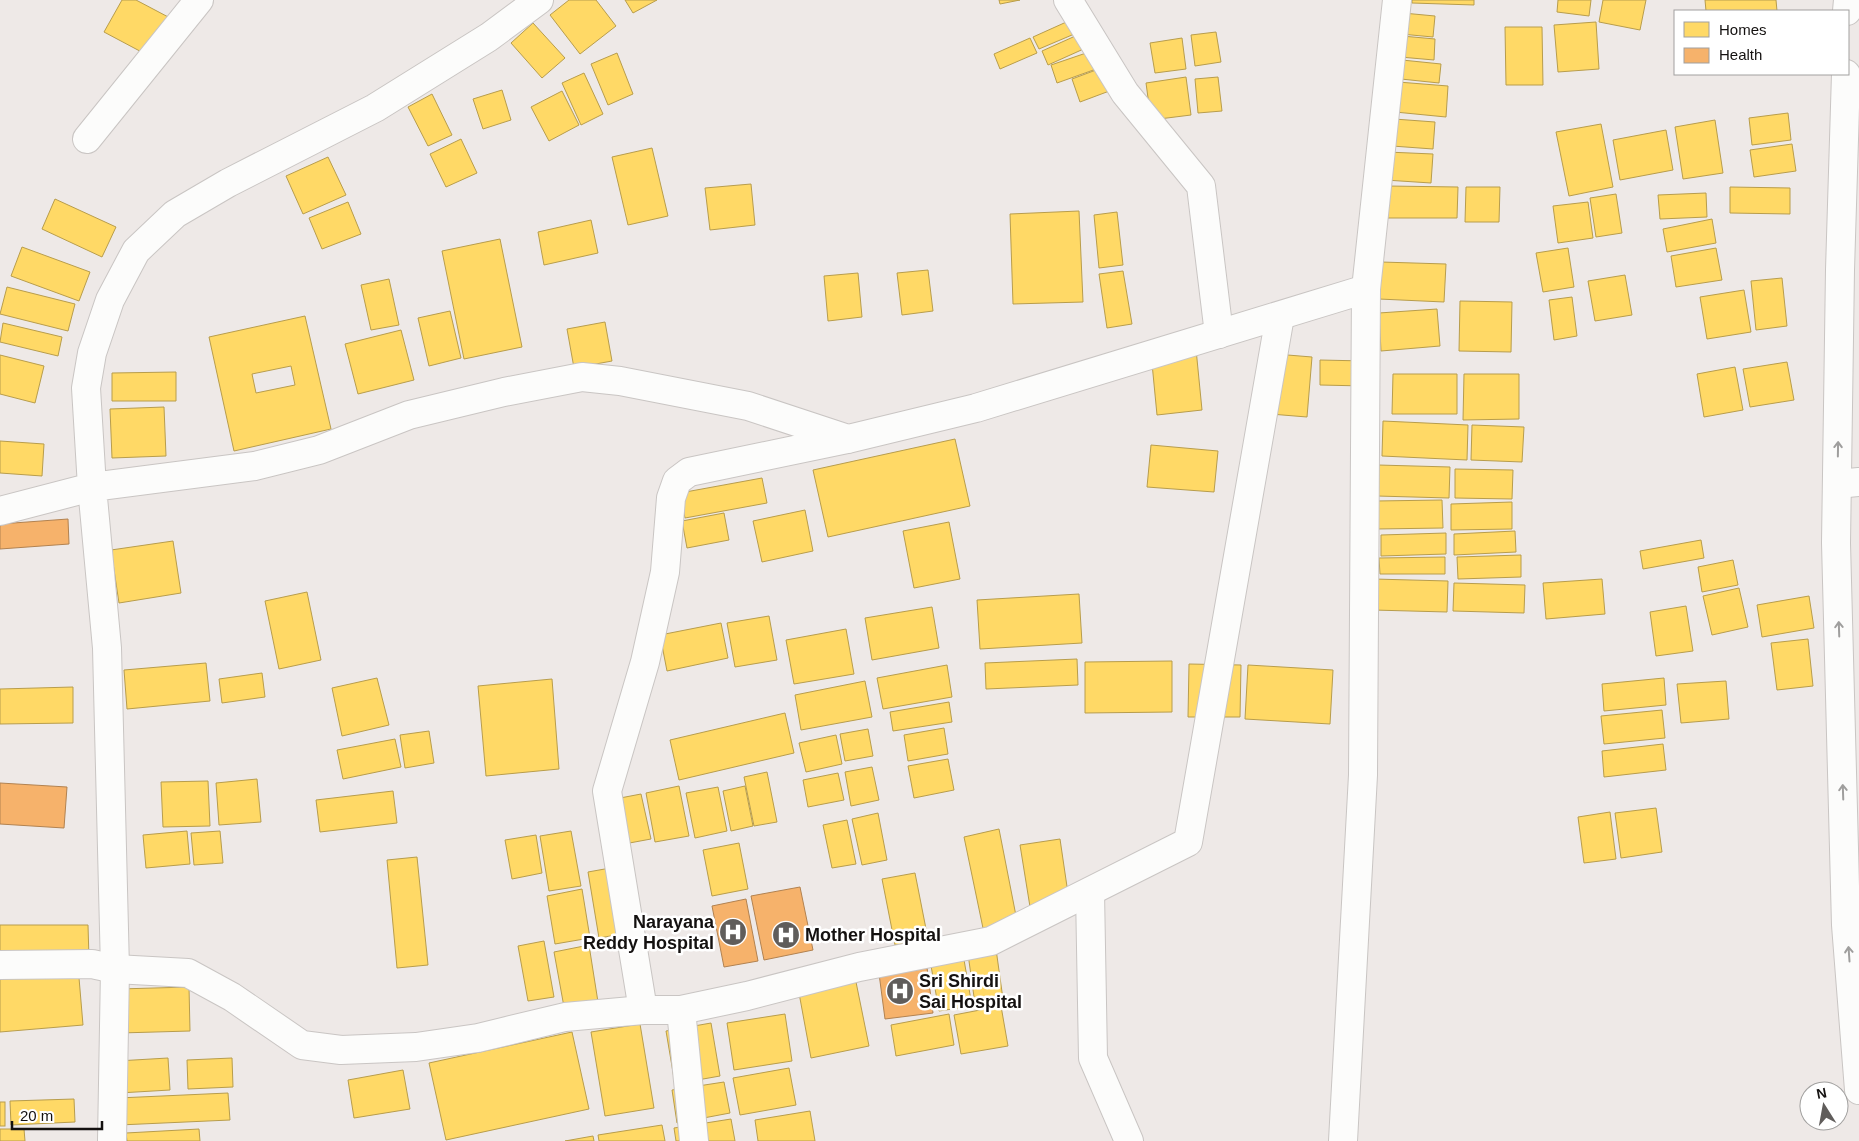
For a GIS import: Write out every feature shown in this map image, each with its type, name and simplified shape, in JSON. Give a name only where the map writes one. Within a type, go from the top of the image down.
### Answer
[{"type":"street","points":[[87,139],[199,0]]},
{"type":"street","points":[[112,1141],[115,969],[106,648],[92,487],[86,388],[92,353],[110,300],[136,251],[175,214],[228,183],[374,108],[489,37],[539,0]]},
{"type":"street","points":[[1068,0],[1125,93],[1201,186],[1219,334]]},
{"type":"street","points":[[1343,1141],[1363,775],[1366,289],[1397,0]]},
{"type":"street","points":[[1846,75],[1843,178],[1848,483],[1836,543],[1846,925],[1859,1090]]},
{"type":"street","points":[[1843,178],[1859,133]]},
{"type":"street","points":[[643,1010],[607,791],[645,662],[665,572],[671,498],[676,481],[689,472],[848,439],[976,408],[1366,289]]},
{"type":"street","points":[[0,965],[92,964],[115,969],[188,973],[232,996],[302,1045],[341,1050],[416,1047],[478,1038],[564,1017],[643,1010],[681,1010],[747,996],[859,966],[991,941],[1090,892],[1188,842],[1280,316]]},
{"type":"street","points":[[0,511],[92,487],[255,466],[319,450],[409,415],[504,392],[582,377],[620,380],[748,406],[848,439]]},
{"type":"street","points":[[1090,892],[1093,1058],[1129,1141]]},
{"type":"street","points":[[681,1010],[694,1141]]},
{"type":"building: Homes","points":[[122,0],[136,0],[172,19],[151,57],[104,32]]},
{"type":"building: Homes","points":[[569,0],[596,0],[616,26],[580,54],[550,15]]},
{"type":"building: Homes","points":[[625,0],[657,0],[633,13]]},
{"type":"building: Homes","points":[[999,0],[1020,0],[1000,4]]},
{"type":"building: Homes","points":[[1412,0],[1474,0],[1474,5],[1412,3]]},
{"type":"building: Homes","points":[[1558,0],[1591,0],[1589,16],[1557,12]]},
{"type":"building: Homes","points":[[1603,0],[1646,0],[1640,30],[1599,22]]},
{"type":"building: Homes","points":[[1705,0],[1776,0],[1777,10],[1706,10]]},
{"type":"building: Homes","points":[[1403,13],[1435,16],[1433,37],[1401,34]]},
{"type":"building: Homes","points":[[1073,19],[1079,32],[1039,49],[1033,37]]},
{"type":"building: Homes","points":[[1596,22],[1599,69],[1558,72],[1554,25]]},
{"type":"building: Homes","points":[[533,23],[565,58],[542,78],[511,43]]},
{"type":"building: Homes","points":[[1505,27],[1542,27],[1543,85],[1506,85]]},
{"type":"building: Homes","points":[[1216,32],[1221,62],[1195,66],[1191,35]]},
{"type":"building: Homes","points":[[1082,33],[1088,47],[1048,65],[1042,51]]},
{"type":"building: Homes","points":[[1402,36],[1435,39],[1434,60],[1400,57]]},
{"type":"building: Homes","points":[[1030,38],[1037,53],[1000,69],[994,54]]},
{"type":"building: Homes","points":[[1182,38],[1186,69],[1155,73],[1150,43]]},
{"type":"building: Homes","points":[[1092,51],[1099,68],[1057,83],[1051,65]]},
{"type":"building: Homes","points":[[617,53],[633,94],[608,105],[591,64]]},
{"type":"building: Homes","points":[[1402,60],[1441,64],[1439,83],[1401,79]]},
{"type":"building: Homes","points":[[1104,67],[1112,90],[1080,102],[1072,79]]},
{"type":"building: Homes","points":[[584,73],[603,114],[581,125],[562,83]]},
{"type":"building: Homes","points":[[1186,77],[1191,115],[1151,120],[1146,83]]},
{"type":"building: Homes","points":[[1218,77],[1222,111],[1198,113],[1195,79]]},
{"type":"building: Homes","points":[[1398,82],[1448,86],[1446,117],[1395,112]]},
{"type":"building: Homes","points":[[502,90],[511,120],[483,129],[473,99]]},
{"type":"building: Homes","points":[[562,91],[579,125],[549,141],[531,107]]},
{"type":"building: Homes","points":[[432,94],[452,135],[428,146],[408,107]]},
{"type":"building: Homes","points":[[1788,113],[1791,140],[1752,145],[1749,118]]},
{"type":"building: Homes","points":[[1394,119],[1435,122],[1433,149],[1392,146]]},
{"type":"building: Homes","points":[[1715,120],[1723,173],[1683,179],[1675,127]]},
{"type":"building: Homes","points":[[1601,124],[1613,187],[1569,196],[1556,132]]},
{"type":"building: Homes","points":[[1666,130],[1673,170],[1620,180],[1613,140]]},
{"type":"building: Homes","points":[[461,139],[477,173],[446,187],[430,154]]},
{"type":"building: Homes","points":[[1792,144],[1796,171],[1754,177],[1750,150]]},
{"type":"building: Homes","points":[[652,148],[668,216],[628,225],[612,157]]},
{"type":"building: Homes","points":[[1387,152],[1433,154],[1431,183],[1385,180]]},
{"type":"building: Homes","points":[[328,157],[346,195],[303,214],[286,176]]},
{"type":"building: Homes","points":[[751,184],[755,225],[710,230],[705,188]]},
{"type":"building: Homes","points":[[1388,186],[1458,187],[1457,218],[1387,218]]},
{"type":"building: Homes","points":[[1466,187],[1500,187],[1499,222],[1465,222]]},
{"type":"building: Homes","points":[[1730,187],[1790,188],[1790,214],[1730,213]]},
{"type":"building: Homes","points":[[1706,193],[1707,217],[1660,219],[1658,195]]},
{"type":"building: Homes","points":[[1616,194],[1622,233],[1596,237],[1590,198]]},
{"type":"building: Homes","points":[[55,199],[116,227],[102,257],[42,229]]},
{"type":"building: Homes","points":[[348,202],[361,234],[322,249],[309,218]]},
{"type":"building: Homes","points":[[1588,202],[1593,238],[1558,243],[1553,206]]},
{"type":"building: Homes","points":[[1079,211],[1083,302],[1013,304],[1010,214]]},
{"type":"building: Homes","points":[[1117,212],[1123,265],[1099,268],[1094,215]]},
{"type":"building: Homes","points":[[1712,219],[1716,243],[1667,252],[1663,229]]},
{"type":"building: Homes","points":[[591,220],[598,253],[544,265],[538,232]]},
{"type":"building: Homes","points":[[500,239],[522,347],[464,359],[442,251]]},
{"type":"building: Homes","points":[[22,247],[90,272],[79,301],[11,276]]},
{"type":"building: Homes","points":[[1568,248],[1574,287],[1543,292],[1536,253]]},
{"type":"building: Homes","points":[[1716,248],[1722,280],[1676,287],[1671,256]]},
{"type":"building: Homes","points":[[1381,262],[1446,264],[1444,302],[1379,299]]},
{"type":"building: Homes","points":[[928,270],[933,311],[902,315],[897,273]]},
{"type":"building: Homes","points":[[1123,271],[1132,324],[1107,328],[1099,274]]},
{"type":"building: Homes","points":[[858,273],[862,317],[828,321],[824,276]]},
{"type":"building: Homes","points":[[1625,275],[1632,315],[1595,321],[1588,281]]},
{"type":"building: Homes","points":[[1782,278],[1787,326],[1756,330],[1751,281]]},
{"type":"building: Homes","points":[[389,279],[399,325],[371,330],[361,285]]},
{"type":"building: Homes","points":[[7,287],[75,304],[68,331],[0,314]]},
{"type":"building: Homes","points":[[1744,290],[1751,332],[1707,339],[1700,297]]},
{"type":"building: Homes","points":[[1572,297],[1577,336],[1554,340],[1549,300]]},
{"type":"building: Homes","points":[[1460,301],[1512,302],[1511,352],[1459,351]]},
{"type":"building: Homes","points":[[1437,309],[1440,346],[1381,351],[1379,313]]},
{"type":"building: Homes","points":[[450,311],[461,358],[429,366],[418,318]]},
{"type":"building: Homes","points":[[305,316],[331,429],[234,451],[209,337]],"holes":[[[291,366],[295,385],[256,393],[252,374]]]},
{"type":"building: Homes","points":[[605,322],[612,361],[574,368],[567,329]]},
{"type":"building: Homes","points":[[3,323],[62,337],[58,356],[0,342]]},
{"type":"building: Homes","points":[[401,330],[414,380],[358,394],[345,344]]},
{"type":"building: Homes","points":[[1196,349],[1202,410],[1157,415],[1151,353]]},
{"type":"building: Homes","points":[[1263,353],[1312,357],[1307,417],[1258,413]]},
{"type":"building: Homes","points":[[0,355],[44,366],[35,403],[0,394]]},
{"type":"building: Homes","points":[[1320,360],[1365,361],[1364,386],[1320,385]]},
{"type":"building: Homes","points":[[1787,362],[1794,400],[1750,407],[1743,369]]},
{"type":"building: Homes","points":[[1735,367],[1743,410],[1704,417],[1697,374]]},
{"type":"building: Homes","points":[[176,372],[176,401],[112,401],[112,373]]},
{"type":"building: Homes","points":[[1393,374],[1457,374],[1457,414],[1392,414]]},
{"type":"building: Homes","points":[[1464,374],[1519,374],[1519,419],[1463,420]]},
{"type":"building: Homes","points":[[164,407],[166,456],[112,458],[110,409]]},
{"type":"building: Homes","points":[[1383,421],[1468,425],[1467,460],[1382,456]]},
{"type":"building: Homes","points":[[1472,425],[1524,427],[1522,462],[1471,460]]},
{"type":"building: Homes","points":[[955,439],[970,506],[828,537],[813,470]]},
{"type":"building: Homes","points":[[0,441],[44,444],[42,476],[0,473]]},
{"type":"building: Homes","points":[[1151,445],[1218,451],[1214,492],[1147,487]]},
{"type":"building: Homes","points":[[1378,465],[1450,467],[1449,498],[1377,496]]},
{"type":"building: Homes","points":[[1455,469],[1513,470],[1512,499],[1455,498]]},
{"type":"building: Homes","points":[[762,478],[767,503],[685,518],[680,493]]},
{"type":"building: Homes","points":[[1442,500],[1443,528],[1376,529],[1376,501]]},
{"type":"building: Homes","points":[[1512,502],[1512,529],[1451,530],[1451,504]]},
{"type":"building: Homes","points":[[805,510],[813,551],[762,562],[753,521]]},
{"type":"building: Homes","points":[[724,513],[729,540],[687,548],[682,521]]},
{"type":"building: Homes","points":[[949,522],[960,579],[914,588],[903,531]]},
{"type":"building: Homes","points":[[1515,531],[1516,552],[1454,555],[1454,534]]},
{"type":"building: Homes","points":[[1446,533],[1446,554],[1381,556],[1381,535]]},
{"type":"building: Homes","points":[[1701,540],[1704,558],[1643,569],[1640,551]]},
{"type":"building: Homes","points":[[173,541],[181,593],[119,603],[111,550]]},
{"type":"building: Homes","points":[[1521,555],[1521,577],[1458,579],[1457,557]]},
{"type":"building: Homes","points":[[1445,557],[1445,574],[1380,574],[1379,558]]},
{"type":"building: Homes","points":[[1733,560],[1738,585],[1702,592],[1698,567]]},
{"type":"building: Homes","points":[[1374,579],[1448,581],[1447,612],[1373,610]]},
{"type":"building: Homes","points":[[1602,579],[1605,614],[1546,619],[1543,583]]},
{"type":"building: Homes","points":[[1454,583],[1525,585],[1524,613],[1453,611]]},
{"type":"building: Homes","points":[[1739,588],[1748,627],[1712,635],[1703,596]]},
{"type":"building: Homes","points":[[307,592],[321,660],[279,669],[265,601]]},
{"type":"building: Homes","points":[[1079,594],[1082,643],[980,649],[977,600]]},
{"type":"building: Homes","points":[[1809,596],[1814,628],[1762,637],[1757,605]]},
{"type":"building: Homes","points":[[1686,606],[1693,651],[1656,656],[1650,612]]},
{"type":"building: Homes","points":[[932,607],[939,648],[872,660],[865,618]]},
{"type":"building: Homes","points":[[769,616],[777,660],[735,667],[727,623]]},
{"type":"building: Homes","points":[[721,623],[728,658],[667,671],[660,635]]},
{"type":"building: Homes","points":[[846,629],[854,674],[794,684],[786,640]]},
{"type":"building: Homes","points":[[1808,639],[1813,686],[1777,690],[1771,643]]},
{"type":"building: Homes","points":[[1077,659],[1078,685],[986,689],[985,663]]},
{"type":"building: Homes","points":[[1172,661],[1172,712],[1085,713],[1085,662]]},
{"type":"building: Homes","points":[[206,663],[210,701],[127,709],[124,670]]},
{"type":"building: Homes","points":[[1189,664],[1241,665],[1240,717],[1188,717]]},
{"type":"building: Homes","points":[[947,665],[952,697],[883,709],[877,678]]},
{"type":"building: Homes","points":[[1248,665],[1333,670],[1330,724],[1245,719]]},
{"type":"building: Homes","points":[[262,673],[265,697],[222,703],[219,679]]},
{"type":"building: Homes","points":[[377,678],[389,725],[342,736],[332,688]]},
{"type":"building: Homes","points":[[1664,678],[1666,705],[1604,711],[1602,684]]},
{"type":"building: Homes","points":[[552,679],[559,769],[486,776],[478,686]]},
{"type":"building: Homes","points":[[865,681],[872,717],[801,730],[795,695]]},
{"type":"building: Homes","points":[[1726,681],[1729,719],[1681,723],[1677,684]]},
{"type":"building: Homes","points":[[73,687],[73,723],[0,724],[0,689]]},
{"type":"building: Homes","points":[[949,702],[952,722],[893,731],[890,712]]},
{"type":"building: Homes","points":[[1662,710],[1665,738],[1604,744],[1601,716]]},
{"type":"building: Homes","points":[[785,713],[794,753],[679,780],[670,740]]},
{"type":"building: Homes","points":[[944,728],[948,754],[908,761],[904,735]]},
{"type":"building: Homes","points":[[868,729],[873,756],[845,761],[840,734]]},
{"type":"building: Homes","points":[[429,731],[434,763],[405,768],[400,735]]},
{"type":"building: Homes","points":[[836,735],[842,764],[806,772],[799,743]]},
{"type":"building: Homes","points":[[395,739],[401,767],[343,779],[337,750]]},
{"type":"building: Homes","points":[[1663,744],[1666,770],[1604,777],[1602,751]]},
{"type":"building: Homes","points":[[948,759],[954,790],[914,798],[908,766]]},
{"type":"building: Homes","points":[[872,767],[879,800],[851,806],[845,772]]},
{"type":"building: Homes","points":[[767,772],[777,822],[754,826],[744,777]]},
{"type":"building: Homes","points":[[838,773],[844,800],[808,807],[803,780]]},
{"type":"building: Homes","points":[[257,779],[261,822],[219,825],[216,783]]},
{"type":"building: Homes","points":[[208,781],[210,826],[163,827],[161,782]]},
{"type":"building: Homes","points":[[679,786],[689,836],[655,842],[646,793]]},
{"type":"building: Homes","points":[[745,786],[753,826],[731,831],[723,791]]},
{"type":"building: Homes","points":[[718,787],[727,831],[695,838],[686,793]]},
{"type":"building: Homes","points":[[393,791],[397,823],[320,832],[316,800]]},
{"type":"building: Homes","points":[[641,794],[651,839],[624,844],[615,799]]},
{"type":"building: Homes","points":[[1656,808],[1662,852],[1621,858],[1615,813]]},
{"type":"building: Homes","points":[[1610,812],[1616,859],[1584,863],[1578,817]]},
{"type":"building: Homes","points":[[878,813],[887,860],[862,865],[852,819]]},
{"type":"building: Homes","points":[[847,820],[856,864],[832,868],[823,825]]},
{"type":"building: Homes","points":[[999,829],[1018,926],[984,933],[964,837]]},
{"type":"building: Homes","points":[[187,831],[190,864],[146,868],[143,835]]},
{"type":"building: Homes","points":[[220,831],[223,863],[194,865],[191,833]]},
{"type":"building: Homes","points":[[571,831],[581,886],[549,891],[540,836]]},
{"type":"building: Homes","points":[[536,835],[542,873],[512,879],[505,840]]},
{"type":"building: Homes","points":[[1060,839],[1070,907],[1031,913],[1020,845]]},
{"type":"building: Homes","points":[[739,843],[748,889],[712,896],[703,850]]},
{"type":"building: Homes","points":[[417,857],[428,965],[397,968],[387,860]]},
{"type":"building: Homes","points":[[627,865],[639,931],[599,938],[588,872]]},
{"type":"building: Homes","points":[[915,873],[928,939],[895,945],[882,879]]},
{"type":"building: Homes","points":[[582,889],[590,938],[555,944],[547,896]]},
{"type":"building: Homes","points":[[0,925],[88,925],[89,959],[0,959]]},
{"type":"building: Homes","points":[[544,941],[554,997],[528,1001],[518,946]]},
{"type":"building: Homes","points":[[589,945],[598,1002],[564,1007],[554,952]]},
{"type":"building: Homes","points":[[996,949],[1003,999],[975,1004],[968,954]]},
{"type":"building: Homes","points":[[963,954],[972,1006],[939,1011],[930,960]]},
{"type":"building: Homes","points":[[78,966],[83,1025],[0,1032],[0,973]]},
{"type":"building: Homes","points":[[856,982],[869,1046],[811,1058],[799,993]]},
{"type":"building: Homes","points":[[189,987],[190,1031],[120,1033],[119,989]]},
{"type":"building: Homes","points":[[1001,1006],[1008,1046],[961,1054],[954,1015]]},
{"type":"building: Homes","points":[[785,1014],[792,1061],[734,1070],[727,1023]]},
{"type":"building: Homes","points":[[949,1014],[954,1045],[896,1056],[891,1025]]},
{"type":"building: Homes","points":[[711,1023],[720,1076],[675,1084],[666,1031]]},
{"type":"building: Homes","points":[[640,1024],[654,1108],[605,1116],[591,1032]]},
{"type":"building: Homes","points":[[572,1032],[589,1109],[446,1140],[429,1063]]},
{"type":"building: Homes","points":[[168,1058],[170,1090],[119,1093],[117,1061]]},
{"type":"building: Homes","points":[[232,1058],[233,1087],[188,1089],[187,1060]]},
{"type":"building: Homes","points":[[789,1068],[796,1105],[740,1115],[733,1078]]},
{"type":"building: Homes","points":[[403,1070],[410,1109],[354,1118],[348,1080]]},
{"type":"building: Homes","points":[[724,1082],[730,1113],[677,1123],[672,1090]]},
{"type":"building: Homes","points":[[228,1093],[230,1120],[119,1125],[118,1098]]},
{"type":"building: Homes","points":[[74,1099],[75,1122],[11,1125],[10,1101]]},
{"type":"building: Homes","points":[[0,1102],[5,1102],[5,1126],[0,1126]]},
{"type":"building: Homes","points":[[810,1111],[815,1141],[758,1141],[755,1120]]},
{"type":"building: Homes","points":[[731,1119],[735,1141],[676,1141],[674,1128]]},
{"type":"building: Homes","points":[[662,1125],[665,1141],[599,1141],[598,1135]]},
{"type":"building: Homes","points":[[0,1129],[24,1129],[25,1141],[0,1141]]},
{"type":"building: Homes","points":[[199,1129],[200,1141],[127,1141],[126,1133]]},
{"type":"building: Homes","points":[[593,1136],[594,1141],[565,1141]]},
{"type":"building: Health","points":[[68,519],[69,544],[0,549],[0,524]]},
{"type":"building: Health","points":[[0,783],[67,787],[64,828],[0,824]]},
{"type":"building: Health","points":[[800,887],[813,950],[764,960],[751,896]]},
{"type":"building: Health","points":[[746,899],[758,961],[724,967],[712,906]]},
{"type":"building: Health","points":[[926,960],[933,1013],[885,1019],[878,966]]},
{"type":"place","name":"Narayana Reddy Hospital","points":[[733,932]]},
{"type":"place","name":"Mother Hospital","points":[[786,935]]},
{"type":"place","name":"Sri Shirdi Sai Hospital","points":[[900,991]]}]
